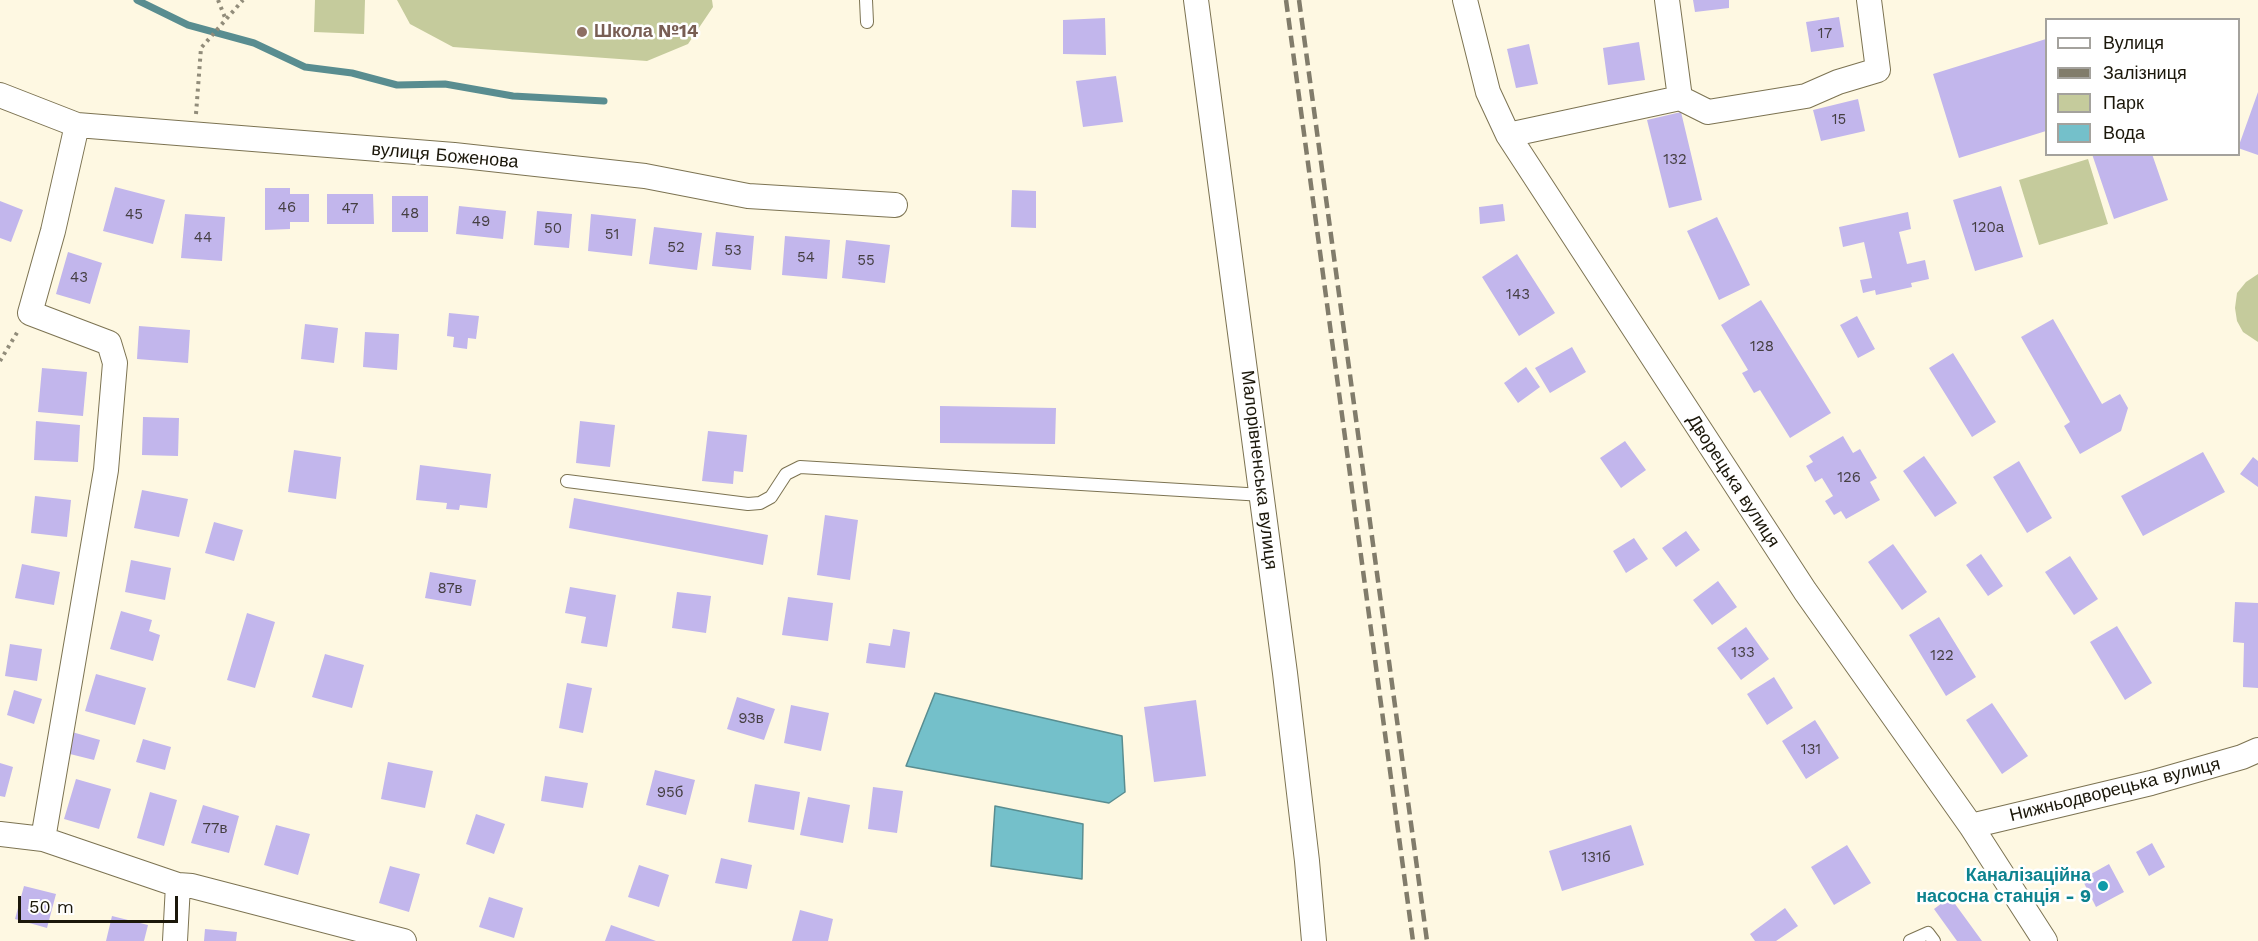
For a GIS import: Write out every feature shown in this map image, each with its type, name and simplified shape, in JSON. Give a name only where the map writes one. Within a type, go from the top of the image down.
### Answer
[{"type":"street","name":"Малорівненська вулиця","points":[[1196,0],[1263,495],[1307,861],[1314,941]]},
{"type":"street","name":"Дворецька вулиця","points":[[1465,0],[1488,92],[1508,135],[1804,591],[1971,826],[2045,941]]},
{"type":"street","points":[[1667,0],[1680,98]]},
{"type":"street","points":[[1508,135],[1680,98],[1708,112],[1806,96],[1838,82],[1878,70],[1869,0]]},
{"type":"street","name":"вулиця Боженова","points":[[0,94],[77,124],[454,155],[645,176],[748,196],[895,205]]},
{"type":"street","points":[[43,839],[106,470],[115,363],[109,343],[30,313],[53,231],[77,124]]},
{"type":"street","name":"Нижньодворецька вулиця","points":[[1971,826],[2151,783],[2242,757],[2258,750]]},
{"type":"street","points":[[0,834],[43,839],[178,885],[192,886],[404,941]]},
{"type":"street","points":[[175,941],[178,885]]},
{"type":"lane","points":[[866,0],[867,22]]},
{"type":"lane","points":[[567,481],[748,504],[760,503],[771,497],[786,474],[800,467],[1263,495]]},
{"type":"lane","points":[[1910,941],[1928,933],[1934,941]]},
{"type":"path","points":[[218,0],[226,21]]},
{"type":"path","points":[[194,135],[201,48],[243,0]]},
{"type":"path","points":[[0,361],[30,313]]},
{"type":"green space","points":[[315,0],[365,0],[364,34],[314,32]]},
{"type":"green space","points":[[397,0],[712,0],[713,7],[688,44],[647,61],[453,47],[410,24]]},
{"type":"green space","points":[[2088,159],[2108,224],[2039,245],[2019,180]]},
{"type":"green space","points":[[2258,274],[2258,342],[2243,332],[2237,321],[2235,308],[2237,293],[2246,282]]},
{"type":"water","points":[[935,693],[1122,736],[1125,792],[1109,803],[906,766]]},
{"type":"water","points":[[995,806],[1083,824],[1082,879],[991,866]]},
{"type":"building","points":[[1693,0],[1729,0],[1729,8],[1695,12]]},
{"type":"building","points":[[1839,17],[1844,47],[1811,52],[1806,22]]},
{"type":"building","points":[[1105,18],[1106,55],[1063,54],[1063,20]]},
{"type":"building","points":[[2045,39],[2045,131],[1959,158],[1933,74]]},
{"type":"building","points":[[1639,42],[1645,80],[1608,85],[1603,48]]},
{"type":"building","points":[[1529,44],[1538,84],[1516,88],[1507,49]]},
{"type":"building","points":[[1116,76],[1123,122],[1083,127],[1076,81]]},
{"type":"building","points":[[2258,92],[2258,155],[2240,149],[2240,142]]},
{"type":"building","points":[[1858,99],[1865,131],[1821,141],[1813,110]]},
{"type":"building","points":[[1681,112],[1702,200],[1669,208],[1647,120]]},
{"type":"building","points":[[2093,156],[2153,156],[2168,200],[2114,219]]},
{"type":"building","points":[[2001,186],[2023,257],[1975,271],[1953,200]]},
{"type":"building","points":[[115,187],[165,200],[153,244],[103,231]]},
{"type":"building","points":[[265,188],[290,188],[290,194],[309,194],[309,222],[290,222],[290,229],[265,230]]},
{"type":"building","points":[[1012,190],[1036,191],[1036,228],[1011,227]]},
{"type":"building","points":[[327,194],[373,194],[374,224],[327,224]]},
{"type":"building","points":[[392,196],[428,196],[428,232],[392,232]]},
{"type":"building","points":[[0,201],[23,210],[11,242],[0,238]]},
{"type":"building","points":[[1503,204],[1505,221],[1480,224],[1479,207]]},
{"type":"building","points":[[459,206],[506,211],[503,239],[456,234]]},
{"type":"building","points":[[537,211],[572,214],[569,248],[534,245]]},
{"type":"building","points":[[1908,212],[1911,229],[1899,232],[1907,264],[1925,260],[1929,279],[1911,283],[1912,287],[1876,295],[1875,290],[1863,293],[1860,280],[1872,278],[1864,242],[1843,247],[1839,227]]},
{"type":"building","points":[[185,214],[225,217],[222,261],[181,258]]},
{"type":"building","points":[[591,214],[636,219],[632,256],[588,251]]},
{"type":"building","points":[[1717,217],[1750,285],[1719,300],[1687,231]]},
{"type":"building","points":[[654,227],[702,233],[697,270],[649,264]]},
{"type":"building","points":[[716,232],[754,236],[751,270],[712,266]]},
{"type":"building","points":[[785,236],[830,240],[827,279],[782,275]]},
{"type":"building","points":[[846,240],[890,245],[885,283],[842,278]]},
{"type":"building","points":[[68,252],[102,263],[90,304],[56,294]]},
{"type":"building","points":[[1517,254],[1555,313],[1519,336],[1482,277]]},
{"type":"building","points":[[1761,300],[1831,413],[1790,438],[1760,390],[1754,393],[1742,373],[1748,370],[1721,325]]},
{"type":"building","points":[[449,313],[479,316],[476,339],[468,338],[467,349],[453,347],[454,337],[447,336]]},
{"type":"building","points":[[1857,316],[1875,349],[1858,358],[1840,325]]},
{"type":"building","points":[[2053,319],[2102,404],[2120,394],[2128,408],[2121,431],[2080,454],[2064,426],[2070,422],[2021,337]]},
{"type":"building","points":[[305,324],[338,328],[334,363],[301,359]]},
{"type":"building","points":[[139,326],[190,330],[188,363],[137,359]]},
{"type":"building","points":[[365,332],[399,334],[397,370],[363,367]]},
{"type":"building","points":[[1572,347],[1586,372],[1550,393],[1535,368]]},
{"type":"building","points":[[1953,353],[1996,422],[1972,437],[1929,368]]},
{"type":"building","points":[[1526,367],[1540,387],[1518,403],[1504,383]]},
{"type":"building","points":[[42,368],[87,372],[83,416],[38,412]]},
{"type":"building","points":[[940,406],[1056,408],[1055,444],[940,443]]},
{"type":"building","points":[[143,417],[179,418],[178,456],[142,455]]},
{"type":"building","points":[[36,421],[80,425],[78,462],[34,460]]},
{"type":"building","points":[[580,421],[615,425],[610,467],[576,463]]},
{"type":"building","points":[[708,431],[747,435],[743,472],[734,471],[733,484],[702,481]]},
{"type":"building","points":[[1843,436],[1853,453],[1860,449],[1877,478],[1870,482],[1880,500],[1846,519],[1841,511],[1834,515],[1825,501],[1833,496],[1822,478],[1815,482],[1806,466],[1813,462],[1809,456]]},
{"type":"building","points":[[1625,441],[1646,470],[1621,488],[1600,458]]},
{"type":"building","points":[[294,450],[341,457],[336,499],[288,492]]},
{"type":"building","points":[[2203,452],[2225,492],[2143,536],[2121,496]]},
{"type":"building","points":[[1924,456],[1957,503],[1935,517],[1903,471]]},
{"type":"building","points":[[2253,457],[2258,461],[2258,487],[2240,474]]},
{"type":"building","points":[[2019,461],[2052,518],[2027,533],[1993,477]]},
{"type":"building","points":[[420,465],[491,474],[487,508],[460,505],[459,510],[446,509],[447,503],[416,500]]},
{"type":"building","points":[[142,490],[188,499],[179,537],[134,528]]},
{"type":"building","points":[[35,496],[71,500],[67,537],[31,533]]},
{"type":"building","points":[[574,498],[768,535],[763,565],[569,528]]},
{"type":"building","points":[[825,515],[858,520],[850,580],[817,575]]},
{"type":"building","points":[[214,522],[243,530],[234,561],[205,553]]},
{"type":"building","points":[[1686,531],[1700,550],[1676,567],[1662,548]]},
{"type":"building","points":[[1634,538],[1648,559],[1626,573],[1613,551]]},
{"type":"building","points":[[1893,544],[1927,592],[1902,610],[1868,562]]},
{"type":"building","points":[[1981,554],[2003,586],[1988,596],[1966,565]]},
{"type":"building","points":[[2070,556],[2098,599],[2074,615],[2045,572]]},
{"type":"building","points":[[131,560],[171,568],[165,600],[125,592]]},
{"type":"building","points":[[22,564],[60,572],[54,605],[15,598]]},
{"type":"building","points":[[430,572],[476,580],[471,606],[425,598]]},
{"type":"building","points":[[1718,581],[1737,607],[1712,625],[1693,600]]},
{"type":"building","points":[[570,587],[616,595],[607,647],[581,643],[586,617],[565,613]]},
{"type":"building","points":[[677,592],[711,596],[706,633],[672,628]]},
{"type":"building","points":[[788,597],[833,603],[828,641],[782,635]]},
{"type":"building","points":[[2235,602],[2258,603],[2258,688],[2243,687],[2244,643],[2233,642]]},
{"type":"building","points":[[121,611],[152,620],[149,631],[160,635],[153,661],[110,649]]},
{"type":"building","points":[[247,613],[275,622],[255,688],[227,680]]},
{"type":"building","points":[[1939,617],[1976,677],[1946,696],[1909,635]]},
{"type":"building","points":[[2117,626],[2152,683],[2125,700],[2090,642]]},
{"type":"building","points":[[1746,627],[1769,659],[1741,680],[1717,648]]},
{"type":"building","points":[[893,629],[910,632],[905,668],[866,663],[869,643],[890,646]]},
{"type":"building","points":[[10,644],[42,649],[37,681],[5,676]]},
{"type":"building","points":[[325,654],[364,665],[352,708],[312,697]]},
{"type":"building","points":[[96,674],[146,688],[135,725],[85,711]]},
{"type":"building","points":[[1774,677],[1793,708],[1767,725],[1747,694]]},
{"type":"building","points":[[567,683],[592,688],[583,733],[559,728]]},
{"type":"building","points":[[14,690],[42,699],[34,724],[7,715]]},
{"type":"building","points":[[737,697],[775,709],[764,740],[727,729]]},
{"type":"building","points":[[1196,700],[1206,776],[1154,782],[1144,707]]},
{"type":"building","points":[[1992,703],[2028,756],[2002,774],[1966,720]]},
{"type":"building","points":[[791,705],[829,713],[821,751],[784,743]]},
{"type":"building","points":[[1815,720],[1839,758],[1806,779],[1782,741]]},
{"type":"building","points":[[72,732],[100,740],[94,760],[66,753]]},
{"type":"building","points":[[143,739],[171,747],[165,770],[136,762]]},
{"type":"building","points":[[388,762],[433,771],[425,808],[381,799]]},
{"type":"building","points":[[0,763],[13,767],[5,797],[0,796]]},
{"type":"building","points":[[655,770],[695,780],[686,815],[646,805]]},
{"type":"building","points":[[545,776],[588,783],[583,808],[541,801]]},
{"type":"building","points":[[76,779],[111,789],[99,829],[64,819]]},
{"type":"building","points":[[755,784],[800,792],[794,830],[748,822]]},
{"type":"building","points":[[873,787],[903,791],[897,833],[868,829]]},
{"type":"building","points":[[150,792],[177,800],[164,846],[137,838]]},
{"type":"building","points":[[808,797],[850,805],[843,843],[800,835]]},
{"type":"building","points":[[203,805],[239,816],[229,853],[191,843]]},
{"type":"building","points":[[476,814],[505,824],[494,854],[466,844]]},
{"type":"building","points":[[276,825],[310,834],[298,875],[264,865]]},
{"type":"building","points":[[1631,825],[1644,865],[1562,891],[1549,851]]},
{"type":"building","points":[[2152,843],[2165,867],[2149,876],[2136,852]]},
{"type":"building","points":[[1847,845],[1871,883],[1834,905],[1811,867]]},
{"type":"building","points":[[721,858],[752,865],[747,889],[715,883]]},
{"type":"building","name":"Каналізаційна насосна станція - 9","points":[[2109,864],[2124,892],[2096,907],[2082,879]]},
{"type":"building","points":[[639,865],[669,875],[659,907],[628,897]]},
{"type":"building","points":[[390,866],[420,874],[409,912],[379,903]]},
{"type":"building","points":[[24,886],[56,894],[47,928],[15,919]]},
{"type":"building","points":[[489,897],[523,908],[514,938],[479,927]]},
{"type":"building","points":[[1950,897],[1982,941],[1957,941],[1934,909]]},
{"type":"building","points":[[1785,908],[1798,926],[1776,941],[1755,941],[1750,934]]},
{"type":"building","points":[[800,910],[833,919],[828,941],[792,941]]},
{"type":"building","points":[[112,916],[148,925],[144,941],[106,941]]},
{"type":"building","points":[[611,925],[656,941],[605,941]]},
{"type":"building","points":[[205,929],[237,932],[236,941],[204,941]]},
{"type":"waterway","points":[[137,0],[188,25],[254,43],[305,67],[352,73],[397,85],[445,84],[513,96],[604,101]]},
{"type":"railway","points":[[1286,0],[1413,941]]},
{"type":"railway","points":[[1299,0],[1427,941]]},
{"type":"place","name":"Школа №14","points":[[582,32]]},
{"type":"place","name":"Каналізаційна насосна станція - 9","points":[[2103,886]]}]
